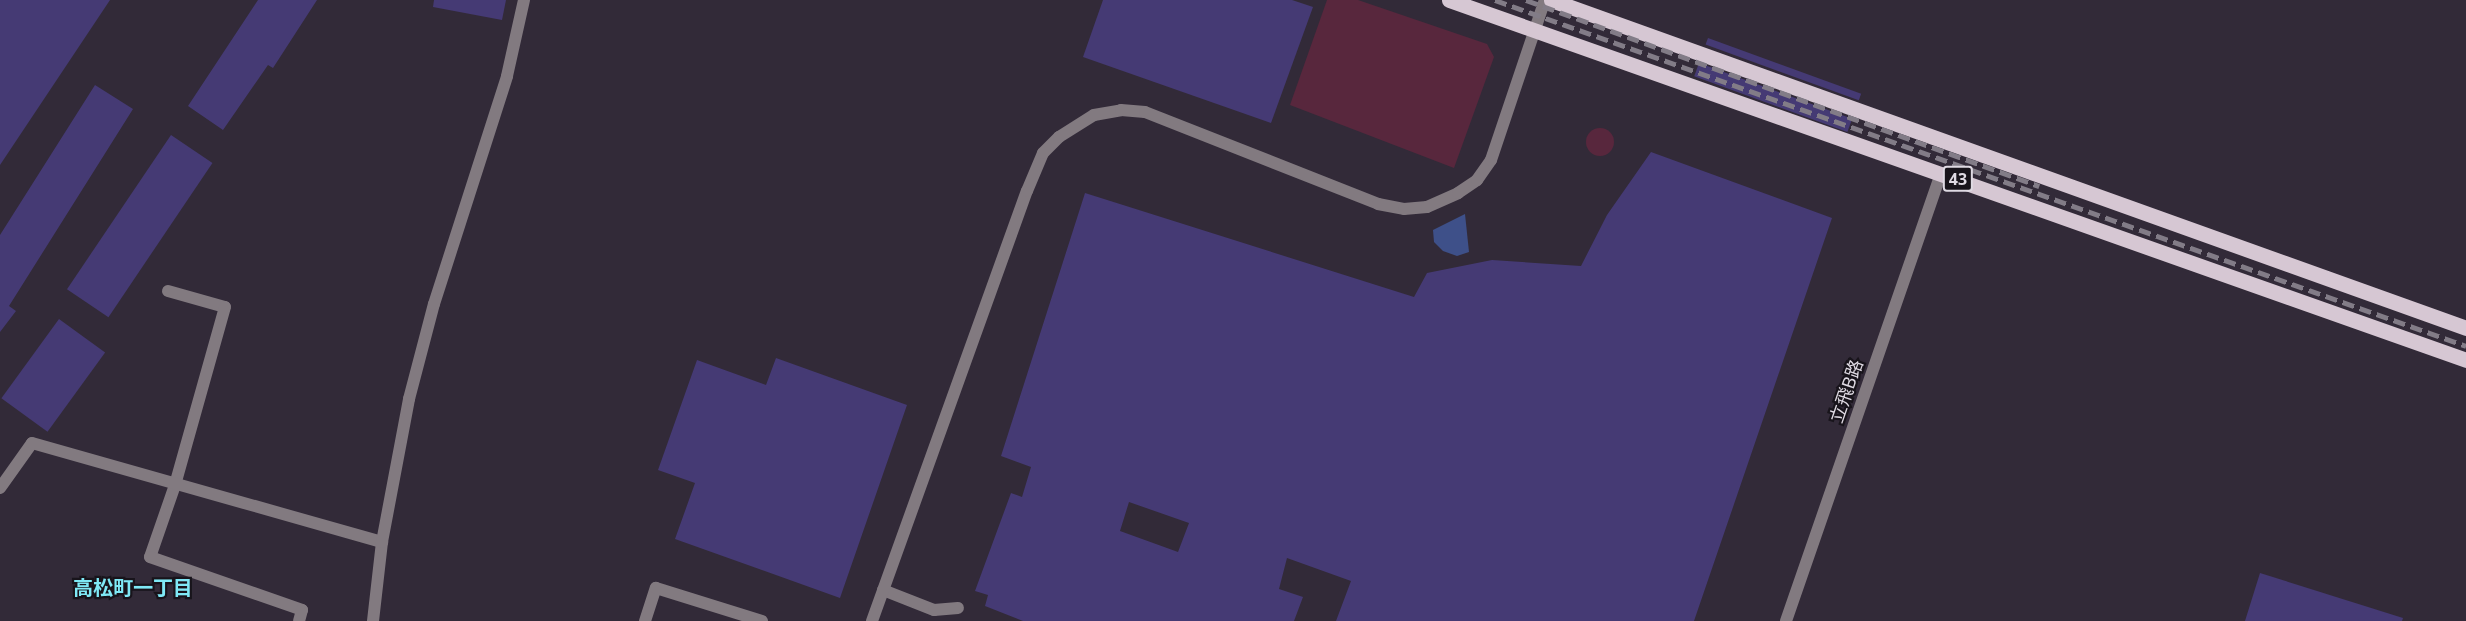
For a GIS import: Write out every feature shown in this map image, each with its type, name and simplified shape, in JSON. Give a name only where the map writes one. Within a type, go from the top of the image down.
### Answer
[{"type":"main road","name":"43","points":[[1449,0],[1941,172],[2466,360]]},
{"type":"main road","name":"43","points":[[1551,0],[2466,328]]},
{"type":"street","points":[[373,621],[382,542],[409,399],[434,304],[507,76],[524,0]]},
{"type":"street","points":[[872,621],[1027,191],[1043,153],[1059,137],[1094,115],[1121,110],[1145,112],[1378,204],[1404,209],[1427,207],[1458,194],[1477,180],[1491,160],[1545,0]]},
{"type":"street","name":"立飛B路","points":[[1786,621],[1941,172]]},
{"type":"street","points":[[168,291],[225,307],[175,484],[150,557],[302,610],[299,621]]},
{"type":"street","points":[[0,488],[32,443],[382,542]]},
{"type":"street","points":[[645,621],[656,588],[762,621]]},
{"type":"street","points":[[883,590],[934,610],[958,608]]},
{"type":"shaded area","points":[[1327,0],[1358,0],[1487,44],[1494,57],[1454,168],[1290,105]]},
{"type":"shaded area","points":[[1600,128],[1610,132],[1614,142],[1610,152],[1600,156],[1590,152],[1586,142],[1590,132]]},
{"type":"water","points":[[1465,214],[1469,252],[1457,256],[1443,251],[1434,242],[1433,230]]},
{"type":"building","points":[[0,0],[110,0],[0,165]]},
{"type":"building","points":[[258,0],[317,0],[273,68],[268,65],[223,130],[188,106]]},
{"type":"building","points":[[434,0],[506,0],[502,20],[433,7]]},
{"type":"building","points":[[1103,0],[1292,0],[1313,7],[1271,123],[1083,57]]},
{"type":"building","points":[[1708,38],[1861,94],[1859,100],[1706,45]]},
{"type":"building","points":[[1699,63],[1852,119],[1847,132],[1694,76]]},
{"type":"building","points":[[95,85],[133,109],[9,306],[16,311],[0,332],[0,235]]},
{"type":"building","points":[[171,135],[212,163],[108,317],[67,289]]},
{"type":"building","points":[[1651,152],[1832,218],[1694,621],[1336,621],[1351,581],[1287,558],[1279,589],[1303,597],[1294,621],[1023,621],[985,606],[988,595],[975,591],[1011,493],[1022,497],[1031,467],[1001,456],[1085,193],[1414,297],[1427,273],[1492,260],[1581,266],[1607,215]],"holes":[[[1129,502],[1189,523],[1178,552],[1120,531]]]},
{"type":"building","points":[[59,319],[105,353],[48,432],[1,398]]},
{"type":"building","points":[[776,358],[907,405],[840,598],[675,539],[695,483],[658,470],[697,360],[766,385]]},
{"type":"building","points":[[2260,573],[2403,618],[2402,621],[2245,621]]},
{"type":"railway","points":[[1495,0],[2466,346]]},
{"type":"railway","points":[[1526,0],[2039,186]]},
{"type":"district","name":"高松町一丁目","points":[[133,587]]}]
